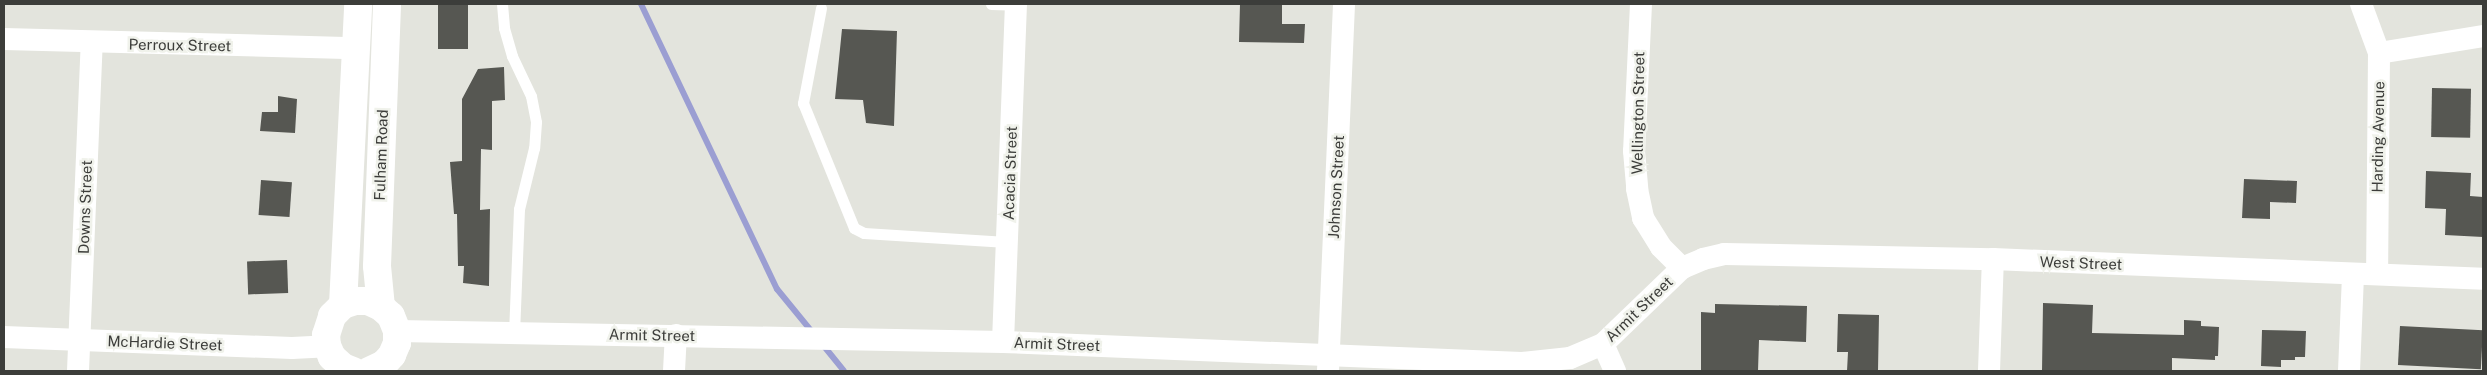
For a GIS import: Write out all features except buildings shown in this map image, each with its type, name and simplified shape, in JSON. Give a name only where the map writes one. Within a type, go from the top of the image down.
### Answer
[{"type":"street","name":"Fulham Road","points":[[343,306],[358,4]]},
{"type":"street","name":"Fulham Road","points":[[381,307],[377,266],[386,4]]},
{"type":"street","name":"Acacia Street","points":[[1002,342],[1016,4]]},
{"type":"street","name":"Johnson Street","points":[[1328,363],[1344,4]]},
{"type":"street","name":"Wellington Street","points":[[1641,4],[1634,152],[1637,189],[1643,218],[1661,247],[1682,268]]},
{"type":"street","name":"Harding Avenue","points":[[2361,4],[2379,53],[2377,273]]},
{"type":"street","points":[[2379,53],[2483,36]]},
{"type":"street","name":"Perroux Street","points":[[4,39],[92,43],[355,48]]},
{"type":"street","name":"Downs Street","points":[[78,371],[92,43]]},
{"type":"street","name":"West Street","points":[[1682,268],[1703,259],[1724,254],[1993,259],[2352,274],[2377,273],[2483,279]]},
{"type":"street","points":[[1989,371],[1993,259]]},
{"type":"street","name":"Armit Street","points":[[397,331],[1002,342],[1328,363],[1546,362],[1570,358],[1603,344],[1682,268]]},
{"type":"street","points":[[2349,371],[2352,274]]},
{"type":"street","points":[[355,301],[368,301],[381,307],[391,316],[397,331],[396,344],[392,355],[356,367],[327,328],[332,316],[343,306],[355,301]]},
{"type":"street","points":[[674,371],[676,335]]},
{"type":"street","name":"McHardie Street","points":[[4,337],[292,348],[356,367]]},
{"type":"street","points":[[1603,344],[1615,371]]},
{"type":"lane","points":[[502,4],[504,28],[512,56],[531,96],[536,122],[534,148],[519,209],[514,333]]},
{"type":"lane","points":[[991,4],[1016,4]]},
{"type":"lane","points":[[822,5],[803,103],[854,228],[864,233],[1007,242]]},
{"type":"waterway","points":[[641,4],[777,289],[813,333]]},
{"type":"waterway","points":[[823,345],[844,371]]}]
